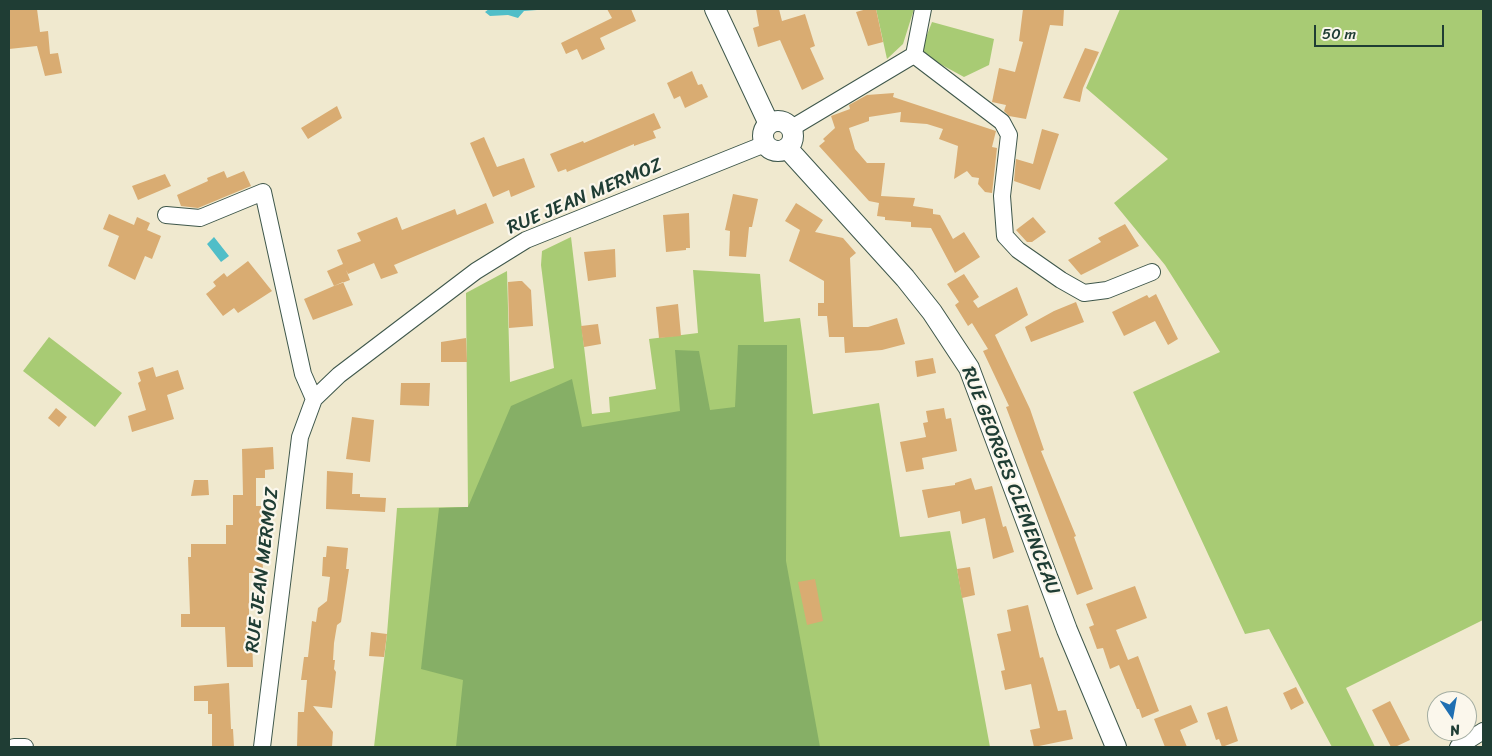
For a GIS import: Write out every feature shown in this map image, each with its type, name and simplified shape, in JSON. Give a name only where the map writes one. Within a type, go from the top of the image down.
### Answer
[{"type":"street","points":[[715,9],[769,124]]},
{"type":"street","points":[[789,138],[779,121],[769,124],[763,134],[765,144],[777,151],[789,138],[914,55],[923,9]]},
{"type":"street","points":[[914,55],[1002,122],[1009,135],[1002,196],[1005,236],[1018,250],[1061,280],[1084,292],[1107,290],[1152,272]]},
{"type":"street","name":"RUE GEORGES CLEMENCEAU","points":[[789,138],[932,312],[969,368],[1067,630],[1116,747]]},
{"type":"street","name":"RUE JEAN MERMOZ","points":[[262,747],[300,437],[314,400],[339,375],[476,271],[526,240],[765,144]]},
{"type":"street","points":[[166,215],[200,218],[262,192],[303,374],[314,400]]},
{"type":"street","points":[[1458,747],[1483,731]]},
{"type":"street","points":[[14,747],[25,747]]},
{"type":"green space","points":[[876,9],[914,9],[903,44],[887,59]]},
{"type":"green space","points":[[1120,9],[1483,9],[1483,620],[1346,688],[1375,747],[1332,747],[1269,629],[1245,634],[1133,392],[1220,352],[1165,265],[1114,203],[1168,159],[1086,88]]},
{"type":"green space","points":[[932,22],[994,39],[989,65],[964,77],[920,53]]},
{"type":"green space","points":[[571,237],[592,414],[610,412],[609,397],[656,389],[649,339],[698,333],[693,270],[760,274],[764,322],[800,318],[813,414],[879,403],[900,537],[950,531],[990,747],[374,747],[387,634],[397,508],[468,507],[466,293],[507,271],[510,382],[554,368],[541,265],[542,251]]},
{"type":"green space","points":[[49,337],[122,393],[95,427],[23,371]]},
{"type":"green space","points":[[738,345],[787,345],[786,561],[820,747],[456,747],[463,680],[421,669],[439,508],[468,507],[511,406],[572,379],[582,427],[680,411],[675,350],[699,351],[710,410],[735,407]]},
{"type":"water","points":[[489,9],[537,10],[524,11],[518,18],[508,15],[490,16],[485,12]]},
{"type":"water","points":[[214,237],[229,256],[221,262],[207,244]]},
{"type":"building","points":[[9,9],[37,9],[40,32],[48,31],[50,54],[58,53],[62,73],[45,76],[37,46],[9,49]]},
{"type":"building","points":[[607,9],[631,9],[636,21],[600,38],[605,49],[582,60],[577,49],[566,54],[561,43],[612,18]]},
{"type":"building","points":[[756,9],[779,9],[782,21],[805,14],[815,46],[810,48],[824,79],[802,90],[780,40],[758,47],[753,28],[759,26]]},
{"type":"building","points":[[876,9],[883,42],[868,46],[856,12]]},
{"type":"building","points":[[1023,9],[1064,9],[1063,26],[1050,25],[1026,119],[1009,116],[1004,111],[1006,105],[992,102],[999,68],[1015,72],[1023,42],[1019,41]]},
{"type":"building","points":[[1085,48],[1099,52],[1083,88],[1080,102],[1063,98]]},
{"type":"building","points":[[692,71],[698,85],[702,84],[708,97],[685,108],[680,96],[674,99],[667,83]]},
{"type":"building","points":[[894,93],[893,97],[996,131],[992,147],[997,148],[992,193],[985,192],[978,184],[979,178],[972,177],[967,171],[954,179],[958,146],[939,139],[943,129],[927,124],[900,122],[901,112],[869,117],[869,121],[849,128],[855,149],[867,163],[885,163],[881,196],[915,198],[913,206],[933,209],[933,214],[940,215],[953,239],[964,232],[980,257],[955,273],[931,228],[911,227],[911,222],[885,220],[885,217],[877,216],[879,203],[869,201],[819,146],[825,141],[823,139],[835,128],[831,116],[850,109],[849,105],[867,95]]},
{"type":"building","points":[[337,106],[342,118],[308,139],[301,128]]},
{"type":"building","points":[[654,113],[661,128],[653,131],[656,138],[634,146],[634,144],[567,172],[566,169],[558,172],[550,154],[583,141],[584,143]]},
{"type":"building","points":[[1042,129],[1059,134],[1040,190],[1014,181],[1016,159],[1033,164]]},
{"type":"building","points":[[484,137],[497,167],[524,158],[535,187],[511,197],[509,190],[493,197],[470,143]]},
{"type":"building","points":[[224,171],[227,178],[244,171],[251,186],[198,208],[181,206],[177,195],[208,181],[207,178]]},
{"type":"building","points":[[165,174],[171,186],[138,200],[132,186]]},
{"type":"building","points":[[733,194],[758,199],[752,227],[749,227],[746,257],[729,256],[730,231],[725,230]]},
{"type":"building","points":[[486,203],[494,223],[394,265],[398,273],[381,279],[374,263],[348,274],[346,270],[350,280],[334,286],[327,271],[343,264],[337,250],[361,241],[357,233],[397,217],[402,230],[455,209],[457,215]]},
{"type":"building","points":[[796,203],[823,220],[815,232],[843,238],[856,253],[850,258],[853,327],[868,327],[897,318],[905,344],[882,350],[845,353],[844,337],[829,337],[827,316],[818,316],[818,303],[824,303],[824,281],[789,261],[800,230],[785,221]]},
{"type":"building","points":[[689,213],[690,248],[666,252],[663,215]]},
{"type":"building","points":[[109,214],[134,225],[137,217],[150,223],[147,230],[161,236],[152,259],[145,256],[135,280],[108,266],[119,236],[103,229]]},
{"type":"building","points":[[1033,217],[1046,232],[1032,242],[1027,242],[1016,230]]},
{"type":"building","points":[[1125,224],[1139,246],[1081,275],[1068,260],[1101,242],[1098,238]]},
{"type":"building","points":[[615,249],[616,277],[588,281],[584,252]]},
{"type":"building","points":[[248,261],[272,291],[238,313],[234,308],[223,316],[206,294],[216,286],[213,282],[224,273],[227,277]]},
{"type":"building","points":[[964,274],[979,297],[973,301],[978,308],[1017,287],[1028,315],[995,335],[1030,409],[1044,450],[1041,451],[1076,536],[1074,537],[1093,589],[1077,595],[1006,407],[1009,406],[983,351],[988,349],[972,323],[968,326],[955,305],[959,302],[947,284]]},
{"type":"building","points":[[522,281],[531,290],[533,326],[509,328],[508,282]]},
{"type":"building","points":[[343,282],[353,305],[313,320],[304,299]]},
{"type":"building","points":[[1156,294],[1178,339],[1168,345],[1155,321],[1124,336],[1112,312],[1147,295],[1149,298]]},
{"type":"building","points":[[1076,302],[1084,322],[1031,342],[1025,327],[1054,311]]},
{"type":"building","points":[[678,304],[681,336],[659,338],[656,307]]},
{"type":"building","points":[[598,324],[601,344],[584,347],[581,326]]},
{"type":"building","points":[[466,338],[467,362],[441,362],[441,342]]},
{"type":"building","points":[[933,358],[936,373],[917,377],[915,361]]},
{"type":"building","points":[[153,367],[156,377],[178,370],[184,389],[167,395],[174,419],[132,432],[128,416],[146,410],[138,383],[141,381],[138,372]]},
{"type":"building","points":[[401,383],[430,383],[429,406],[400,405]]},
{"type":"building","points":[[56,408],[67,417],[59,427],[48,418]]},
{"type":"building","points":[[944,408],[946,419],[951,418],[957,451],[922,458],[924,469],[906,472],[900,442],[926,437],[923,423],[928,422],[926,411]]},
{"type":"building","points":[[352,417],[374,420],[370,462],[346,459]]},
{"type":"building","points":[[273,447],[274,469],[265,470],[265,478],[256,478],[256,506],[261,506],[263,573],[249,573],[249,636],[252,636],[253,667],[227,667],[225,627],[181,627],[181,614],[190,614],[188,557],[191,557],[191,544],[226,544],[226,525],[233,525],[233,495],[243,495],[242,449]]},
{"type":"building","points":[[327,471],[353,473],[352,494],[360,494],[360,497],[386,498],[385,512],[326,509]]},
{"type":"building","points":[[971,478],[975,490],[992,486],[1003,527],[1006,526],[1014,552],[993,559],[985,518],[962,524],[960,511],[928,518],[922,490],[955,485],[955,483]]},
{"type":"building","points":[[194,480],[208,480],[209,495],[191,496]]},
{"type":"building","points":[[327,546],[348,548],[346,569],[349,569],[341,622],[337,625],[334,643],[333,660],[335,660],[334,669],[336,672],[332,708],[313,706],[333,732],[332,747],[297,747],[298,712],[304,712],[307,680],[301,680],[304,657],[308,657],[312,621],[316,622],[318,608],[327,601],[330,577],[322,576],[323,557],[326,557]]},
{"type":"building","points":[[970,567],[975,595],[962,598],[957,569]]},
{"type":"building","points":[[815,579],[823,621],[807,625],[798,582]]},
{"type":"building","points":[[1135,586],[1147,618],[1116,630],[1128,660],[1138,656],[1159,711],[1142,718],[1119,665],[1110,669],[1103,648],[1097,649],[1089,627],[1094,625],[1086,604]]},
{"type":"building","points":[[1028,605],[1040,658],[1043,657],[1058,711],[1066,710],[1073,739],[1034,747],[1030,730],[1040,728],[1031,684],[1005,690],[1001,671],[1005,670],[997,634],[1011,631],[1007,610]]},
{"type":"building","points":[[371,632],[387,634],[384,657],[369,656]]},
{"type":"building","points":[[229,683],[231,729],[233,729],[234,747],[212,747],[212,714],[208,714],[208,701],[194,701],[194,686]]},
{"type":"building","points":[[1296,687],[1304,703],[1291,710],[1283,693]]},
{"type":"building","points":[[1390,701],[1410,740],[1395,747],[1391,747],[1372,710]]},
{"type":"building","points":[[1191,705],[1198,722],[1180,730],[1187,747],[1165,747],[1154,719]]},
{"type":"building","points":[[1227,706],[1238,741],[1222,747],[1219,739],[1216,740],[1207,713]]}]
